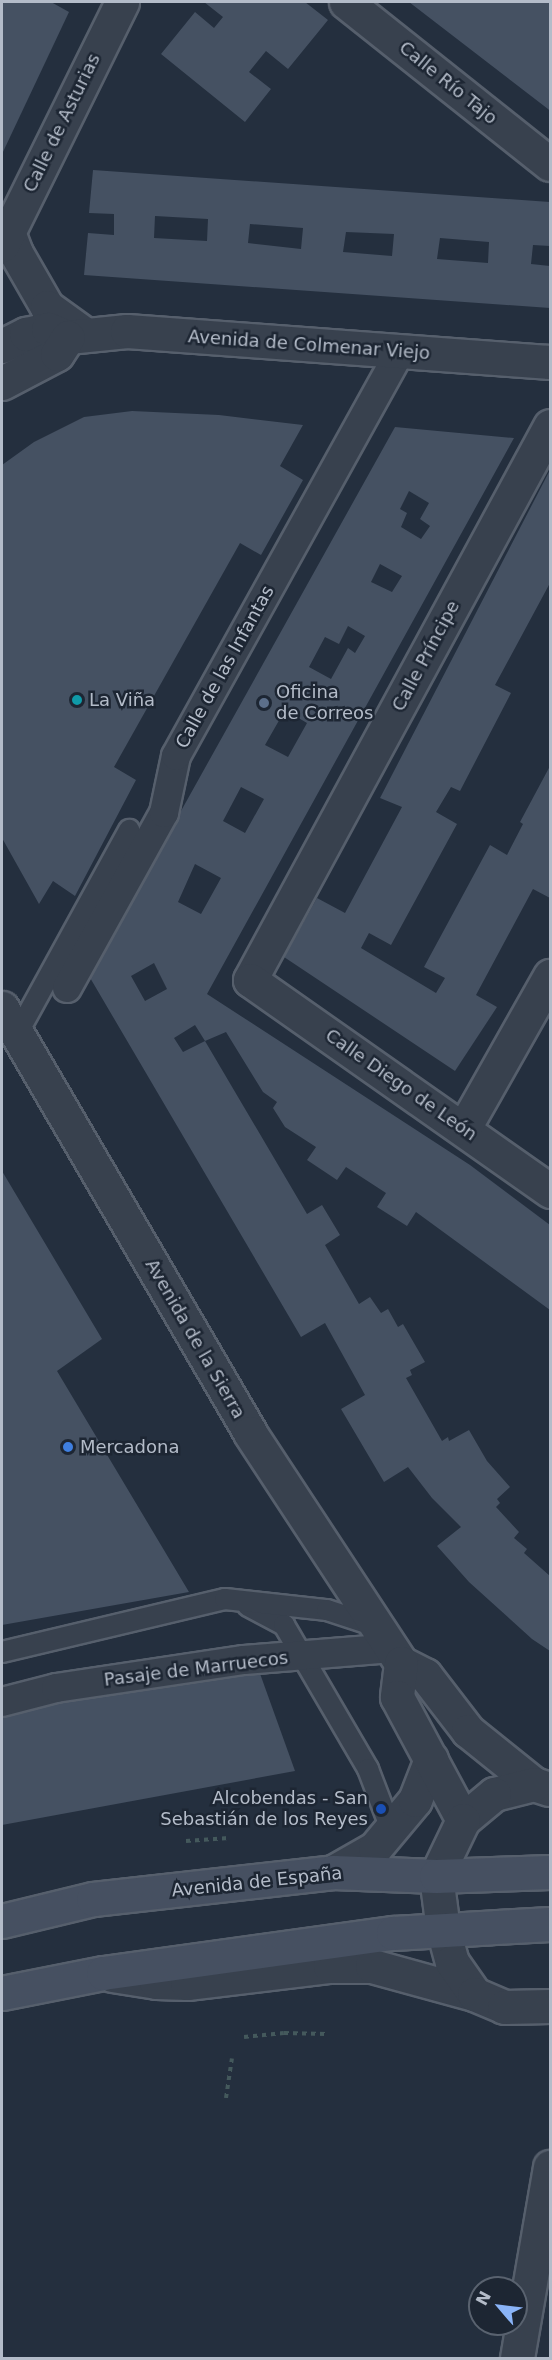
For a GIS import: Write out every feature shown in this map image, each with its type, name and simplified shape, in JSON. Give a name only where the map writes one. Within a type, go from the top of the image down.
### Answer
[{"type":"main road","name":"Avenida de España","points":[[2,1921],[93,1899],[333,1872],[436,1876],[550,1872]]},
{"type":"main road","points":[[2,1993],[103,1973],[393,1932],[550,1924]]},
{"type":"street","name":"Calle de Asturias","points":[[5,238],[122,2]]},
{"type":"street","name":"Calle Río Tajo","points":[[346,2],[550,164]]},
{"type":"street","points":[[2,383],[57,354],[77,336],[48,308],[5,238]]},
{"type":"street","name":"Avenida de Colmenar Viejo","points":[[2,346],[26,334],[48,329],[77,336],[127,331],[550,362]]},
{"type":"street","name":"Calle de las Infantas","points":[[67,988],[164,813],[176,756],[399,352]]},
{"type":"street","name":"Calle Príncipe","points":[[250,980],[550,426]]},
{"type":"street","points":[[464,1128],[550,976]]},
{"type":"street","name":"Calle Diego de León","points":[[250,980],[464,1128],[550,1191]]},
{"type":"street","name":"Avenida de la Sierra","points":[[9,1021],[250,1433],[390,1646],[425,1675],[468,1731],[542,1787]]},
{"type":"street","points":[[390,1646],[397,1697],[463,1820]]},
{"type":"street","name":"Pasaje de Marruecos","points":[[2,1702],[56,1688],[244,1660],[390,1646]]},
{"type":"street","points":[[333,1872],[375,1848],[415,1800],[431,1759]]},
{"type":"street","points":[[474,1994],[452,1962],[443,1929],[436,1876],[463,1820],[494,1794],[542,1787]]},
{"type":"street","points":[[103,1973],[156,1982],[187,1983],[330,1966],[372,1966],[474,1994],[504,2007],[550,2006]]},
{"type":"street","points":[[518,2358],[550,2167]]},
{"type":"lane","points":[[9,1021],[129,830]]},
{"type":"lane","points":[[232,1600],[284,1625],[368,1769],[391,1829]]},
{"type":"lane","points":[[2,1653],[232,1600],[327,1610],[390,1646]]},
{"type":"path","points":[[186,1841],[228,1838]]},
{"type":"path","points":[[244,2037],[327,2034]]},
{"type":"path","points":[[226,2098],[232,2058]]},
{"type":"building","points":[[2,2],[51,2],[69,12],[2,154]]},
{"type":"building","points":[[204,2],[305,2],[328,20],[288,69],[266,51],[249,72],[271,89],[245,122],[161,54],[195,12],[214,28],[223,17]]},
{"type":"building","points":[[409,2],[550,2],[550,111],[548,109]]},
{"type":"building","points":[[93,170],[550,202],[550,246],[533,245],[531,264],[550,266],[550,308],[84,275],[88,233],[114,235],[114,214],[89,213]],"holes":[[[155,216],[208,219],[207,241],[154,238]],[[250,224],[303,228],[301,249],[248,243]],[[346,232],[394,234],[392,256],[343,252]],[[440,238],[489,242],[488,263],[437,259]]]},
{"type":"building","name":"La Viña","points":[[132,411],[219,415],[303,425],[280,466],[303,480],[261,555],[240,543],[114,767],[136,780],[75,896],[53,881],[39,904],[2,838],[2,465],[34,442],[84,417]]},
{"type":"building","points":[[395,427],[514,438],[207,994],[470,1165],[550,1225],[550,1310],[416,1212],[407,1226],[377,1207],[386,1193],[346,1167],[337,1180],[307,1160],[316,1147],[285,1127],[273,1108],[277,1102],[263,1092],[226,1032],[205,1041],[307,1214],[322,1205],[340,1235],[325,1245],[359,1304],[370,1297],[381,1313],[388,1309],[398,1327],[403,1324],[425,1362],[410,1370],[412,1375],[406,1378],[442,1441],[448,1437],[449,1441],[469,1430],[487,1461],[510,1487],[497,1499],[500,1503],[496,1507],[519,1532],[514,1538],[527,1549],[524,1553],[550,1576],[550,1651],[532,1639],[469,1582],[437,1546],[461,1527],[432,1498],[408,1467],[384,1482],[341,1409],[365,1395],[325,1323],[301,1337],[89,976]],"holes":[[[409,491],[429,503],[420,519],[430,526],[421,539],[401,527],[407,513],[400,509]],[[380,564],[402,576],[392,592],[371,582]],[[348,626],[365,636],[355,653],[348,648],[331,679],[309,667],[325,637],[339,644]],[[285,710],[307,723],[288,757],[265,745]],[[241,787],[264,799],[245,833],[223,821]],[[195,864],[221,878],[201,914],[178,902]],[[154,963],[167,989],[145,1001],[131,976]],[[195,1025],[205,1041],[183,1052],[174,1038]]]},
{"type":"building","points":[[550,470],[550,583],[495,685],[511,693],[460,791],[451,787],[436,812],[457,824],[391,945],[369,933],[361,948],[436,993],[445,978],[424,967],[490,845],[507,855],[523,824],[520,822],[550,766],[550,898],[533,889],[476,995],[497,1007],[455,1071],[284,957],[317,898],[345,913],[402,807],[380,798]]},
{"type":"building","points":[[2,1171],[102,1339],[57,1371],[189,1592],[2,1625]]},
{"type":"building","points":[[258,1668],[295,1771],[2,1825],[2,1711]]},
{"type":"place","name":"La Viña","points":[[77,700]]},
{"type":"place","name":"Oficina de Correos","points":[[264,703]]},
{"type":"place","name":"Mercadona","points":[[68,1447]]},
{"type":"place","name":"Alcobendas - San Sebastián de los Reyes","points":[[381,1809]]}]
